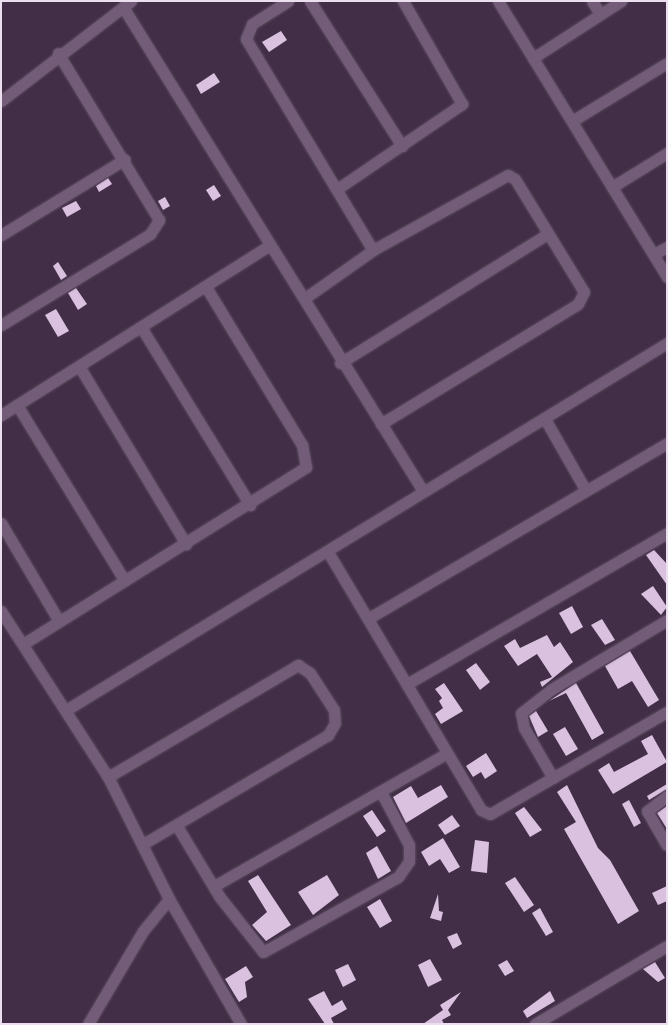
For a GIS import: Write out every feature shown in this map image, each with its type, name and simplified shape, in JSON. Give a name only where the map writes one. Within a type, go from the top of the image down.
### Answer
[{"type":"street","points":[[288,1],[252,24],[246,39],[340,187],[373,250]]},
{"type":"street","points":[[310,1],[402,146]]},
{"type":"street","points":[[340,187],[462,104],[404,1]]},
{"type":"street","points":[[498,1],[667,277]]},
{"type":"street","points":[[592,1],[600,14]]},
{"type":"street","points":[[533,58],[621,1]]},
{"type":"street","points":[[1,101],[58,53],[127,4],[270,246],[305,298],[340,363],[423,491]]},
{"type":"street","points":[[1,325],[153,230],[157,212],[58,53]]},
{"type":"street","points":[[572,121],[667,63]]},
{"type":"street","points":[[612,187],[667,153]]},
{"type":"street","points":[[1,235],[125,159]]},
{"type":"street","points":[[305,298],[373,250],[508,175],[515,179],[584,292],[581,301],[381,424]]},
{"type":"street","points":[[340,363],[547,234]]},
{"type":"street","points":[[1,415],[270,246]]},
{"type":"street","points":[[654,254],[667,247]]},
{"type":"street","points":[[23,644],[304,470],[308,461],[206,287]]},
{"type":"street","points":[[141,327],[250,505]]},
{"type":"street","points":[[66,710],[328,552],[423,491],[545,419],[667,343]]},
{"type":"street","points":[[79,366],[186,544]]},
{"type":"street","points":[[17,405],[125,581]]},
{"type":"street","points":[[545,419],[585,489]]},
{"type":"street","points":[[369,618],[585,489],[666,446]]},
{"type":"street","points":[[1,523],[59,621]]},
{"type":"street","points":[[407,684],[667,533]]},
{"type":"street","points":[[328,552],[369,618],[481,810],[490,814],[667,712]]},
{"type":"street","points":[[1,611],[108,777],[169,899],[241,1024]]},
{"type":"street","points":[[553,778],[524,728],[521,713],[550,690],[667,620]]},
{"type":"street","points":[[108,777],[302,665],[334,710],[335,723],[328,735],[177,826],[143,844]]},
{"type":"street","points":[[214,886],[447,753]]},
{"type":"street","points":[[177,826],[214,886],[263,952],[398,877],[409,861],[409,845],[381,792]]},
{"type":"street","points":[[667,796],[647,811],[667,846]]},
{"type":"street","points":[[88,1024],[143,931],[169,899]]},
{"type":"street","points":[[535,1024],[667,946]]},
{"type":"building","points":[[281,31],[287,40],[269,52],[262,42]]},
{"type":"building","points":[[214,73],[220,82],[201,94],[196,85]]},
{"type":"building","points":[[108,178],[112,184],[99,192],[96,186]]},
{"type":"building","points":[[214,185],[221,196],[213,201],[206,190]]},
{"type":"building","points":[[165,197],[170,206],[163,210],[158,201]]},
{"type":"building","points":[[76,201],[81,209],[67,217],[62,208]]},
{"type":"building","points":[[58,262],[67,276],[61,280],[53,266]]},
{"type":"building","points":[[76,288],[87,304],[78,310],[68,293]]},
{"type":"building","points":[[56,309],[69,331],[58,337],[45,315]]},
{"type":"building","points":[[654,550],[667,564],[667,585],[646,555]]},
{"type":"building","points":[[653,586],[667,607],[661,615],[641,594]]},
{"type":"building","points":[[572,606],[583,627],[571,634],[559,613]]},
{"type":"building","points":[[602,619],[615,640],[605,645],[591,625]]},
{"type":"building","points":[[547,635],[554,647],[560,642],[573,662],[542,687],[540,682],[552,677],[537,654],[518,666],[504,646],[515,639],[520,648]]},
{"type":"building","points":[[630,651],[659,700],[648,707],[632,681],[618,689],[605,666]]},
{"type":"building","points":[[476,663],[490,682],[480,690],[466,670]]},
{"type":"building","points":[[444,683],[463,711],[441,724],[435,714],[443,708],[439,701],[442,698],[435,689]]},
{"type":"building","points":[[576,683],[604,733],[592,740],[566,693],[549,701]]},
{"type":"building","points":[[536,711],[548,731],[538,737],[529,716]]},
{"type":"building","points":[[565,727],[578,749],[566,756],[553,734]]},
{"type":"building","points":[[652,735],[667,762],[613,794],[598,770],[609,763],[614,772],[648,754],[641,741]]},
{"type":"building","points":[[486,753],[497,771],[485,779],[481,772],[473,777],[466,766]]},
{"type":"building","points":[[667,784],[667,789],[649,800],[647,796]]},
{"type":"building","points":[[441,785],[448,797],[406,823],[393,797],[411,786],[418,798]]},
{"type":"building","points":[[567,785],[598,848],[610,860],[639,911],[618,924],[564,829],[576,822],[557,792]]},
{"type":"building","points":[[629,800],[641,823],[634,827],[622,804]]},
{"type":"building","points":[[667,806],[667,829],[657,813]]},
{"type":"building","points":[[524,807],[542,830],[530,837],[515,813]]},
{"type":"building","points":[[372,810],[386,831],[377,837],[363,816]]},
{"type":"building","points":[[452,815],[460,826],[445,835],[438,825]]},
{"type":"building","points":[[443,838],[460,867],[449,873],[440,859],[429,866],[421,852]]},
{"type":"building","points":[[475,840],[489,842],[487,873],[471,871]]},
{"type":"building","points":[[377,846],[391,871],[378,879],[366,853]]},
{"type":"building","points":[[258,875],[291,925],[266,941],[252,925],[267,912],[248,881]]},
{"type":"building","points":[[327,875],[339,895],[313,915],[298,892]]},
{"type":"building","points":[[515,877],[534,905],[524,912],[505,883]]},
{"type":"building","points":[[667,886],[667,901],[658,905],[652,893]]},
{"type":"building","points":[[438,894],[439,911],[443,912],[441,921],[430,918]]},
{"type":"building","points":[[380,899],[392,921],[380,928],[367,907]]},
{"type":"building","points":[[540,908],[553,932],[546,936],[532,913]]},
{"type":"building","points":[[457,933],[462,944],[453,949],[447,937]]},
{"type":"building","points":[[430,959],[442,980],[428,987],[418,965]]},
{"type":"building","points":[[507,960],[514,971],[505,976],[498,965]]},
{"type":"building","points":[[655,962],[665,978],[658,982],[643,969]]},
{"type":"building","points":[[348,964],[356,980],[343,987],[335,970]]},
{"type":"building","points":[[246,966],[253,977],[245,982],[247,997],[239,1002],[225,979]]},
{"type":"building","points":[[324,991],[332,1006],[342,1000],[347,1009],[331,1018],[334,1024],[325,1024],[308,999]]},
{"type":"building","points":[[550,991],[555,1001],[527,1018],[523,1011]]},
{"type":"building","points":[[461,992],[448,1010],[451,1015],[442,1020],[444,1024],[423,1024],[443,1010],[440,1005]]}]
